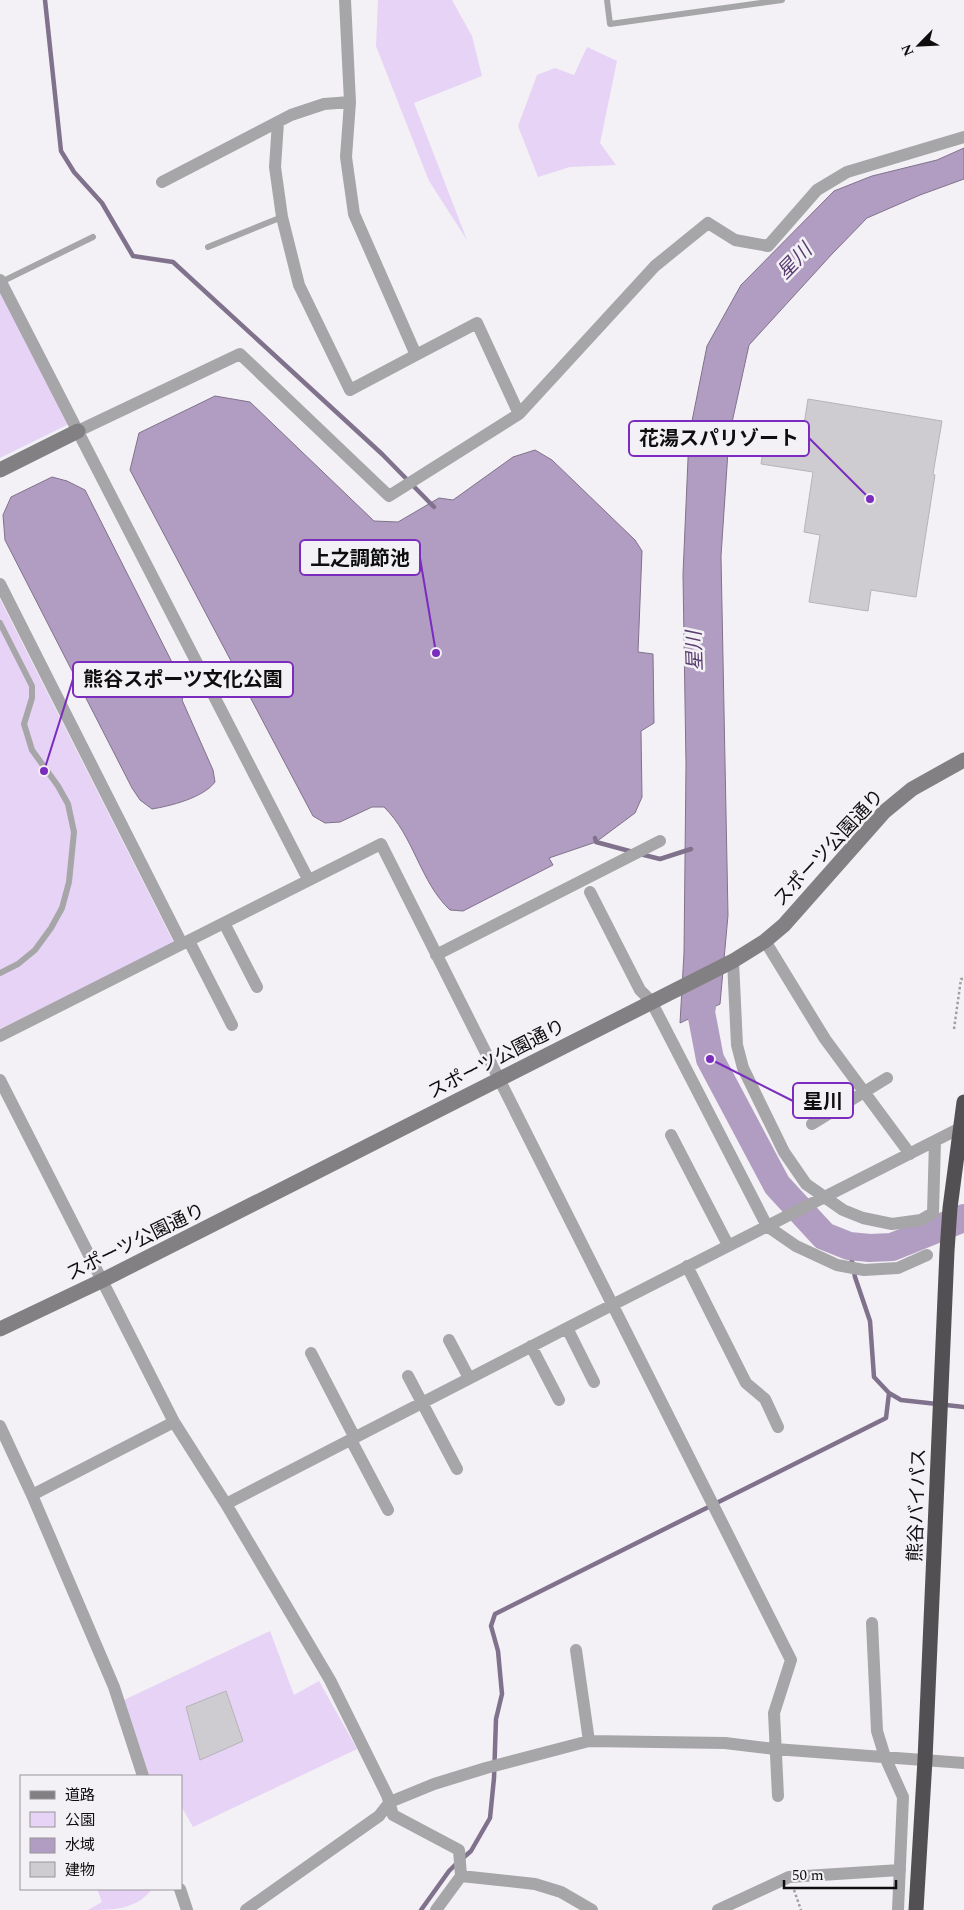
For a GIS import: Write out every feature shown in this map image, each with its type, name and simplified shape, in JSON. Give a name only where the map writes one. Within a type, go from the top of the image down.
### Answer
[{"type":"highway","name":"熊谷バイパス","points":[[916,1910],[925,1760],[947,1251],[950,1208],[963,1127],[964,1102]]},
{"type":"street","points":[[345,0],[350,102],[346,157],[354,214],[416,355]]},
{"type":"street","points":[[162,182],[291,115],[324,104],[350,102]]},
{"type":"street","points":[[278,122],[275,167],[282,217],[299,285],[350,390],[477,323],[519,414]]},
{"type":"street","points":[[0,470],[240,354],[389,496],[519,414],[654,266],[708,223],[735,240],[768,246],[817,190],[847,172],[964,137]]},
{"type":"street","points":[[1,281],[4,299],[78,431],[308,880]]},
{"type":"street","points":[[0,584],[185,942],[232,1025]]},
{"type":"street","name":"スポーツ公園通り","points":[[0,1329],[101,1281],[733,960],[765,941],[784,925],[884,812],[912,789],[964,760]]},
{"type":"street","points":[[436,955],[660,841]]},
{"type":"street","points":[[0,1036],[381,844],[791,1660],[774,1713],[778,1796]]},
{"type":"street","points":[[590,892],[640,990],[656,999],[766,1226],[796,1246],[843,1266],[864,1270],[898,1268],[927,1255]]},
{"type":"street","points":[[224,923],[257,987]]},
{"type":"street","points":[[765,941],[825,1039],[910,1154]]},
{"type":"street","points":[[733,960],[737,1045],[742,1068],[784,1152],[806,1184],[843,1210],[863,1218],[892,1224],[921,1220],[933,1213],[935,1141]]},
{"type":"street","points":[[812,1124],[887,1078]]},
{"type":"street","points":[[0,1080],[174,1422],[226,1504],[330,1680],[390,1802],[393,1815],[459,1850],[461,1873],[436,1910]]},
{"type":"street","points":[[226,1504],[728,1245],[963,1127]]},
{"type":"street","points":[[671,1135],[728,1245]]},
{"type":"street","points":[[687,1266],[746,1383],[765,1399],[778,1427]]},
{"type":"street","points":[[566,1328],[594,1382]]},
{"type":"street","points":[[450,1340],[469,1378]]},
{"type":"street","points":[[531,1346],[559,1400]]},
{"type":"street","points":[[312,1353],[388,1510]]},
{"type":"street","points":[[408,1376],[457,1469]]},
{"type":"street","points":[[32,1495],[174,1422]]},
{"type":"street","points":[[0,1426],[32,1495],[114,1687],[143,1775]]},
{"type":"street","points":[[872,1623],[877,1731],[885,1757],[903,1797],[898,1910]]},
{"type":"street","points":[[576,1650],[589,1741]]},
{"type":"street","points":[[246,1910],[379,1816],[390,1802],[434,1784],[486,1768],[589,1741],[725,1743],[775,1749],[964,1763]]},
{"type":"street","points":[[718,1910],[789,1877],[900,1870]]},
{"type":"street","points":[[461,1873],[535,1884],[561,1892],[592,1910]]},
{"type":"street","points":[[180,1890],[187,1910]]},
{"type":"lane","points":[[608,0],[610,24],[782,0]]},
{"type":"lane","points":[[208,247],[282,217]]},
{"type":"lane","points":[[1,281],[93,237]]},
{"type":"lane","points":[[0,622],[32,686],[32,698],[24,724],[32,750],[58,786],[68,804],[74,832],[69,882],[62,908],[51,928],[35,950],[18,964],[0,973]]},
{"type":"path","points":[[954,1029],[963,979]]},
{"type":"path","points":[[789,1877],[801,1910]]},
{"type":"green space","points":[[378,0],[452,0],[472,36],[482,76],[414,103],[467,240],[429,181],[376,46]]},
{"type":"green space","points":[[587,47],[617,61],[600,143],[616,165],[570,167],[538,177],[518,126],[537,75],[555,68],[574,75]]},
{"type":"green space","points":[[0,289],[69,424],[0,458]]},
{"type":"green space","points":[[0,599],[174,943],[0,1029]]},
{"type":"green space","points":[[270,1631],[294,1695],[319,1681],[357,1749],[193,1827],[182,1808],[182,1775],[149,1775],[124,1700]]},
{"type":"green space","points":[[97,1890],[151,1890],[146,1896],[131,1905],[115,1909],[88,1910],[102,1902]]},
{"type":"water","points":[[964,148],[964,179],[920,195],[867,218],[749,345],[729,436],[721,556],[728,915],[720,1004],[680,1023],[684,953],[686,765],[683,574],[689,436],[707,346],[741,285],[834,191],[872,176],[937,160]]},
{"type":"water","points":[[215,396],[250,402],[374,521],[398,522],[439,498],[453,500],[513,457],[535,450],[552,460],[635,540],[642,551],[638,652],[653,654],[654,723],[641,731],[642,797],[635,813],[596,842],[549,858],[553,865],[463,911],[450,910],[440,899],[431,886],[403,831],[384,807],[372,807],[340,822],[325,823],[313,816],[130,470],[139,433]]},
{"type":"water","points":[[52,477],[67,481],[85,490],[186,690],[182,700],[213,770],[215,782],[210,788],[195,797],[152,809],[140,800],[132,788],[5,540],[3,515],[11,497]]},
{"type":"building","points":[[808,399],[942,421],[916,597],[871,590],[868,611],[809,602],[820,535],[804,532],[813,472],[761,464],[764,445],[800,450]]},
{"type":"building","points":[[226,1691],[243,1741],[200,1760],[186,1707]]},
{"type":"waterway","points":[[45,0],[61,151],[74,172],[102,203],[133,256],[173,262],[382,454],[434,507]]},
{"type":"waterway","points":[[595,838],[596,842],[633,852]]},
{"type":"waterway","points":[[640,854],[660,859],[691,849]]},
{"type":"waterway","name":"星川","points":[[707,977],[701,1012],[710,1059],[777,1185],[824,1236],[849,1246],[870,1248],[892,1247],[964,1218]]},
{"type":"waterway","points":[[849,1246],[855,1277],[870,1321],[874,1377],[889,1393],[901,1400],[964,1407]]},
{"type":"waterway","points":[[463,1858],[471,1851],[490,1818],[494,1778],[496,1719],[502,1694],[498,1651],[491,1626],[495,1614],[886,1418],[889,1393]]},
{"type":"waterway","points":[[421,1910],[457,1863]]},
{"type":"place","name":"花湯スパリゾート","points":[[870,499]]},
{"type":"place","name":"上之調節池","points":[[436,653]]},
{"type":"place","name":"熊谷スポーツ文化公園","points":[[44,771]]},
{"type":"place","name":"星川","points":[[710,1059]]}]
